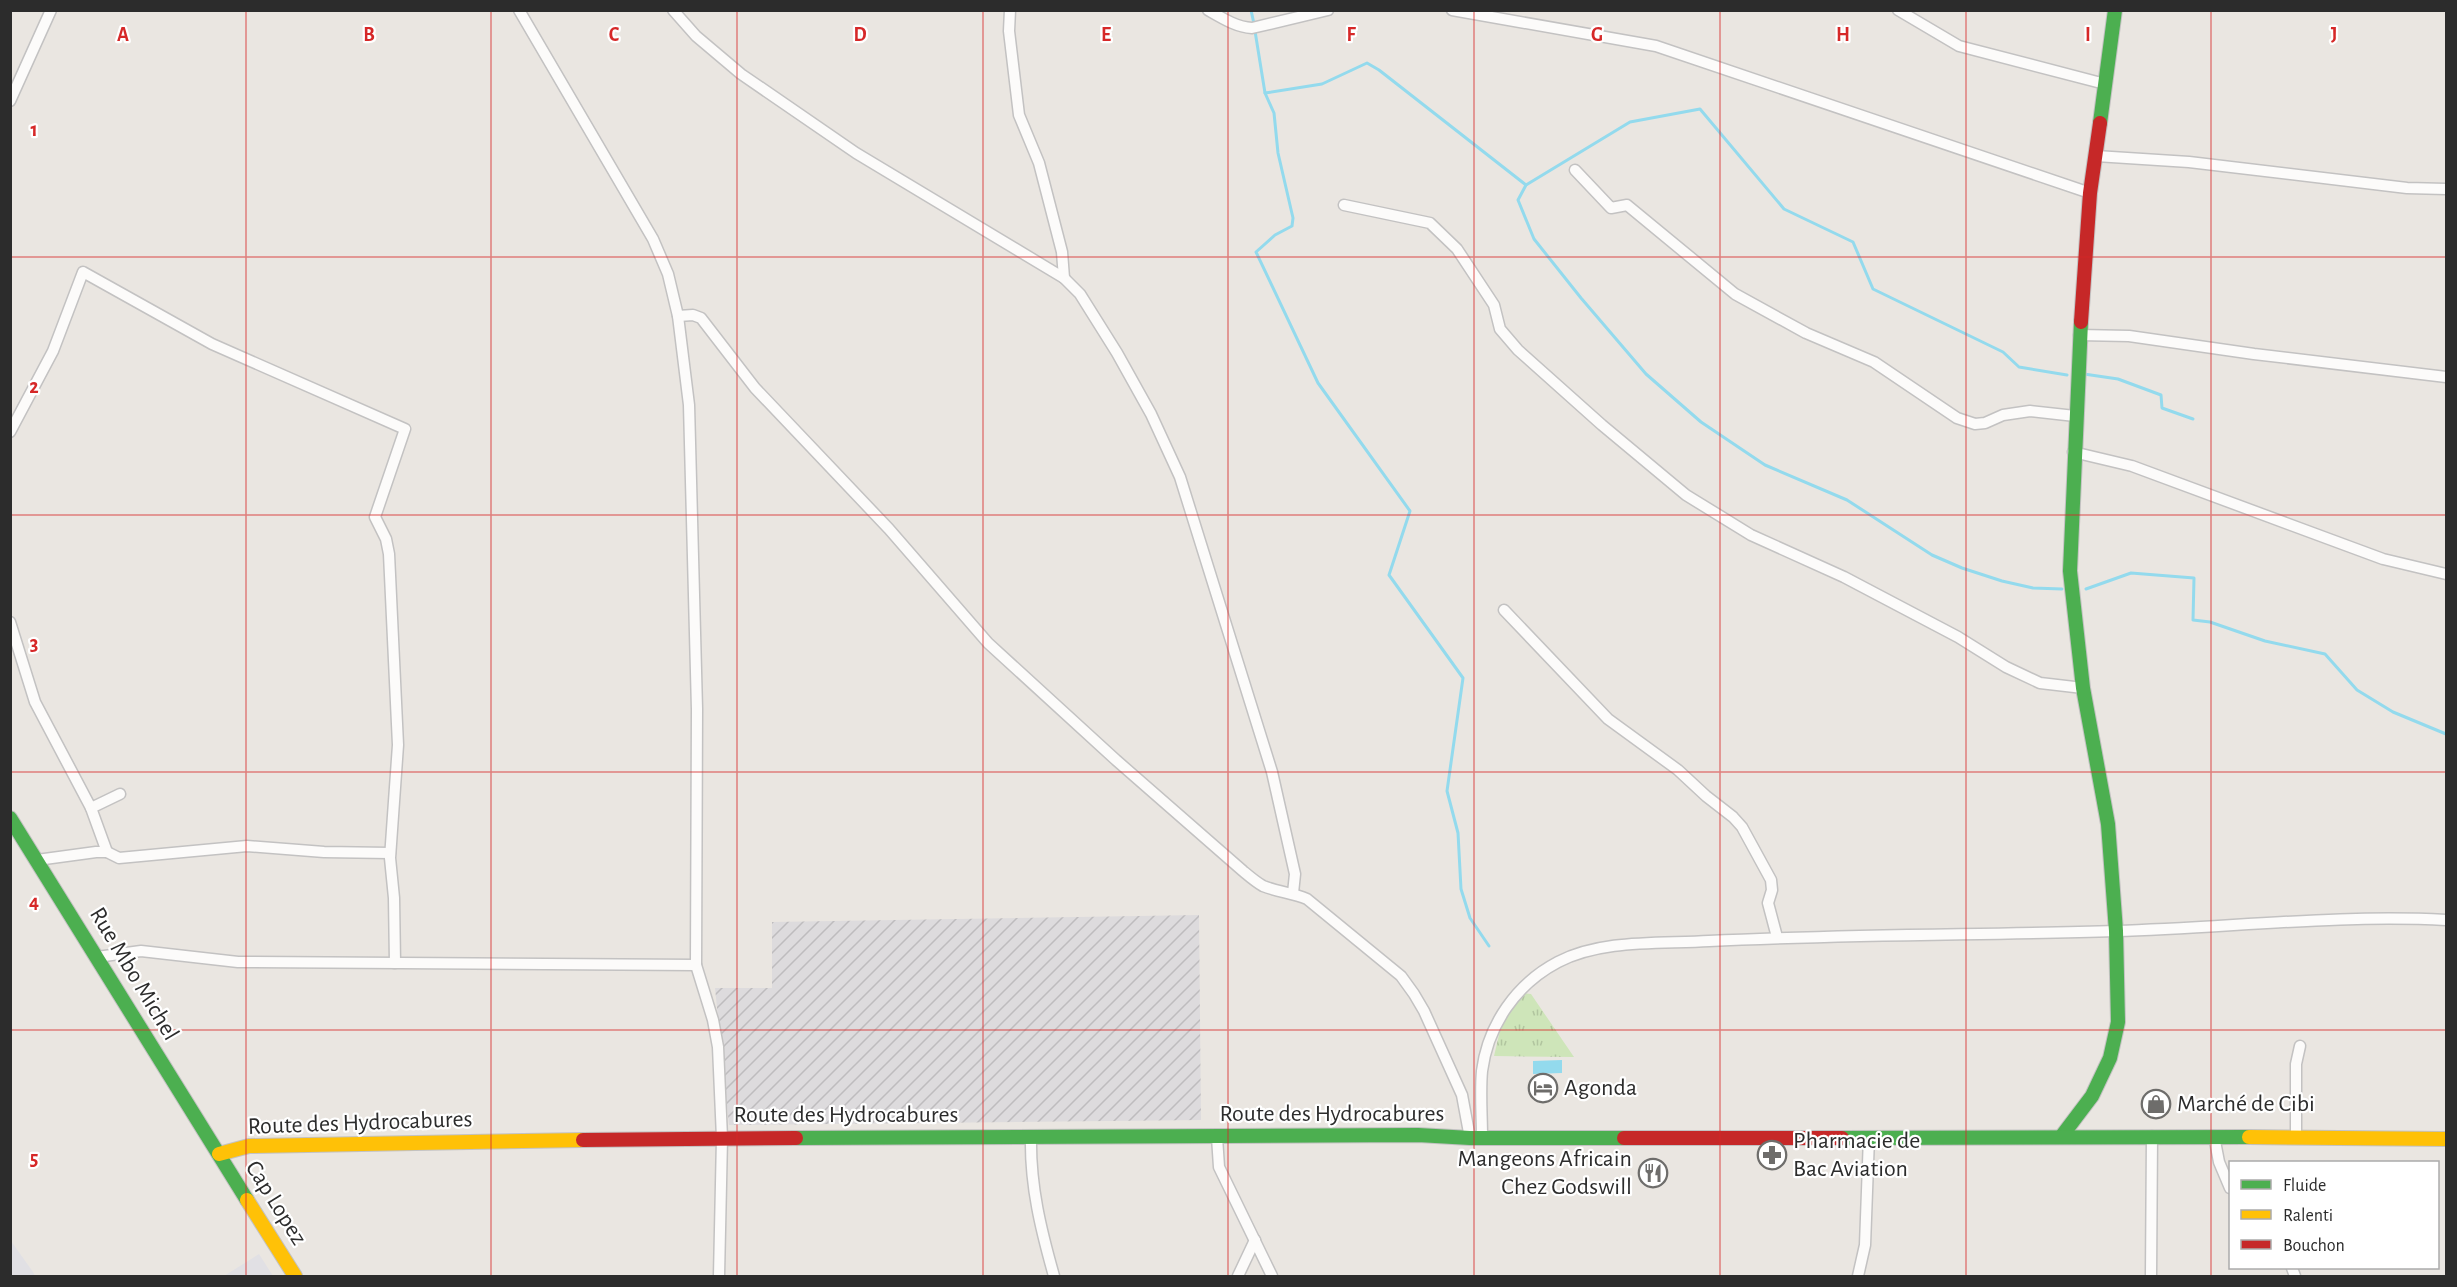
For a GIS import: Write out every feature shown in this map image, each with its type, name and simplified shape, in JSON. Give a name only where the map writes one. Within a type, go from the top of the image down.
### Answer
[{"type":"street","points":[[10,100],[51,10]]},
{"type":"street","points":[[519,10],[653,239],[668,274],[678,316],[689,405],[697,709],[696,965],[713,1020],[718,1047],[722,1138],[719,1276]]},
{"type":"street","points":[[673,10],[696,36],[741,74],[856,153],[966,217],[1064,278],[1080,294],[1151,414],[1180,477],[1272,772],[1295,874],[1293,893]]},
{"type":"street","points":[[1010,10],[1009,31],[1019,115],[1039,163],[1062,252],[1064,278]]},
{"type":"street","points":[[1208,10],[1229,22],[1244,28],[1252,28],[1328,10]]},
{"type":"street","points":[[1452,10],[1656,46],[2090,194]]},
{"type":"street","points":[[1898,10],[1959,46],[2105,84]]},
{"type":"street","points":[[2061,1137],[2092,1096],[2109,1058],[2118,1022],[2116,931],[2108,824],[2083,688],[2070,571],[2079,335],[2090,194],[2115,10]]},
{"type":"street","points":[[2096,156],[2189,162],[2407,188],[2446,189]]},
{"type":"street","points":[[1575,170],[1611,208],[1627,205],[1735,294],[1806,333],[1874,362],[1957,418],[1975,424],[1985,423],[2003,415],[2030,411],[2075,416]]},
{"type":"street","points":[[1344,205],[1430,223],[1456,249],[1494,304],[1500,328],[1518,350],[1686,495],[1751,535],[1844,577],[1958,637],[2006,667],[2040,683],[2083,688]]},
{"type":"street","points":[[10,432],[53,351],[83,272],[212,344],[405,429],[375,518],[386,539],[389,554],[398,745],[390,853],[395,963]]},
{"type":"street","points":[[678,316],[693,315],[701,318],[755,388],[889,529],[988,643],[1116,760],[1261,885],[1307,899],[1401,976],[1424,1011],[1462,1095],[1476,1137]]},
{"type":"street","points":[[2079,335],[2129,336],[2253,354],[2446,377]]},
{"type":"street","points":[[2073,452],[2132,466],[2383,559],[2446,574]]},
{"type":"street","points":[[1504,610],[1608,719],[1678,770],[1706,796],[1733,816],[1742,827],[1771,880],[1772,890],[1768,903],[1777,938]]},
{"type":"street","points":[[10,622],[35,702],[91,808],[106,852]]},
{"type":"street","points":[[91,808],[120,794]]},
{"type":"street","name":"Rue Mbo Michel","points":[[10,818],[219,1154]]},
{"type":"street","points":[[37,860],[96,852],[106,852],[119,858],[247,846],[324,852],[390,853]]},
{"type":"street","points":[[1476,1137],[1482,1071],[1489,1043],[1500,1015],[1522,988],[1556,963],[1588,950],[1777,938],[2116,931],[2397,917],[2446,920]]},
{"type":"street","points":[[97,957],[141,951],[238,962],[696,965]]},
{"type":"street","points":[[2296,1137],[2296,1064],[2300,1046]]},
{"type":"street","name":"Route des Hydrocabures","points":[[219,1154],[249,1146],[722,1138],[1418,1135],[1476,1137],[2214,1136],[2446,1139]]},
{"type":"street","points":[[2151,1276],[2152,1136]]},
{"type":"street","points":[[2214,1136],[2219,1162],[2229,1186]]},
{"type":"street","points":[[1031,1137],[1034,1193],[1054,1276]]},
{"type":"street","points":[[1217,1137],[1219,1167],[1272,1276]]},
{"type":"street","points":[[1858,1276],[1865,1245],[1869,1137]]},
{"type":"street","name":"Cap Lopez","points":[[219,1154],[295,1276]]},
{"type":"street","points":[[1238,1276],[1255,1240]]},
{"type":"shaded area","points":[[1199,915],[1201,1120],[729,1125],[715,988],[772,988],[772,922]]},
{"type":"shaded area","points":[[11,1241],[33,1272],[35,1276],[11,1276]]},
{"type":"shaded area","points":[[259,1254],[273,1276],[224,1276]]},
{"type":"green space","points":[[1523,993],[1531,994],[1574,1057],[1494,1056],[1503,1018]]},
{"type":"water","points":[[1562,1060],[1562,1073],[1533,1074],[1533,1061]]},
{"type":"waterway","points":[[1251,10],[1254,24]]},
{"type":"waterway","points":[[1255,31],[1265,93],[1322,84],[1367,63],[1526,185]]},
{"type":"waterway","points":[[1265,93],[1274,113],[1278,153],[1293,218],[1292,226],[1275,235],[1256,252],[1318,383],[1410,511],[1389,575],[1463,678],[1447,791],[1458,833],[1461,889],[1470,918],[1489,946]]},
{"type":"waterway","points":[[2062,589],[2033,588],[2002,581],[1932,555],[1847,500],[1765,465],[1701,422],[1646,374],[1581,298],[1534,239],[1518,200],[1526,185],[1630,122],[1700,109],[1784,209],[1853,242],[1873,289],[2003,352],[2019,367],[2067,375]]},
{"type":"waterway","points":[[2084,374],[2118,379],[2161,395],[2162,408],[2193,419]]},
{"type":"waterway","points":[[2086,589],[2131,573],[2194,578],[2193,620],[2210,622],[2265,641],[2325,654],[2357,690],[2393,712],[2446,734]]},
{"type":"traffic: fast","points":[[2100,123],[2115,10]]},
{"type":"traffic: fast","points":[[2061,1137],[2092,1096],[2110,1058],[2118,1022],[2116,931],[2108,824],[2083,688],[2070,571],[2081,322]]},
{"type":"traffic: fast","points":[[10,818],[247,1200]]},
{"type":"traffic: fast","points":[[796,1138],[1418,1135],[1470,1138],[1624,1138]]},
{"type":"traffic: fast","points":[[1842,1138],[2249,1137]]},
{"type":"traffic: slow","points":[[2249,1137],[2446,1139]]},
{"type":"traffic: slow","points":[[219,1154],[249,1146],[583,1140]]},
{"type":"traffic: slow","points":[[247,1200],[295,1276]]},
{"type":"traffic: jam","points":[[2081,322],[2090,193],[2100,123]]},
{"type":"traffic: jam","points":[[583,1140],[796,1138]]},
{"type":"traffic: jam","points":[[1624,1138],[1842,1138]]},
{"type":"place","name":"Agonda","points":[[1543,1088]]},
{"type":"place","name":"Marché de Cibi","points":[[2156,1104]]},
{"type":"place","name":"Pharmacie de Bac Aviation","points":[[1772,1155]]},
{"type":"place","name":"Mangeons Africain Chez Godswill","points":[[1653,1173]]}]
